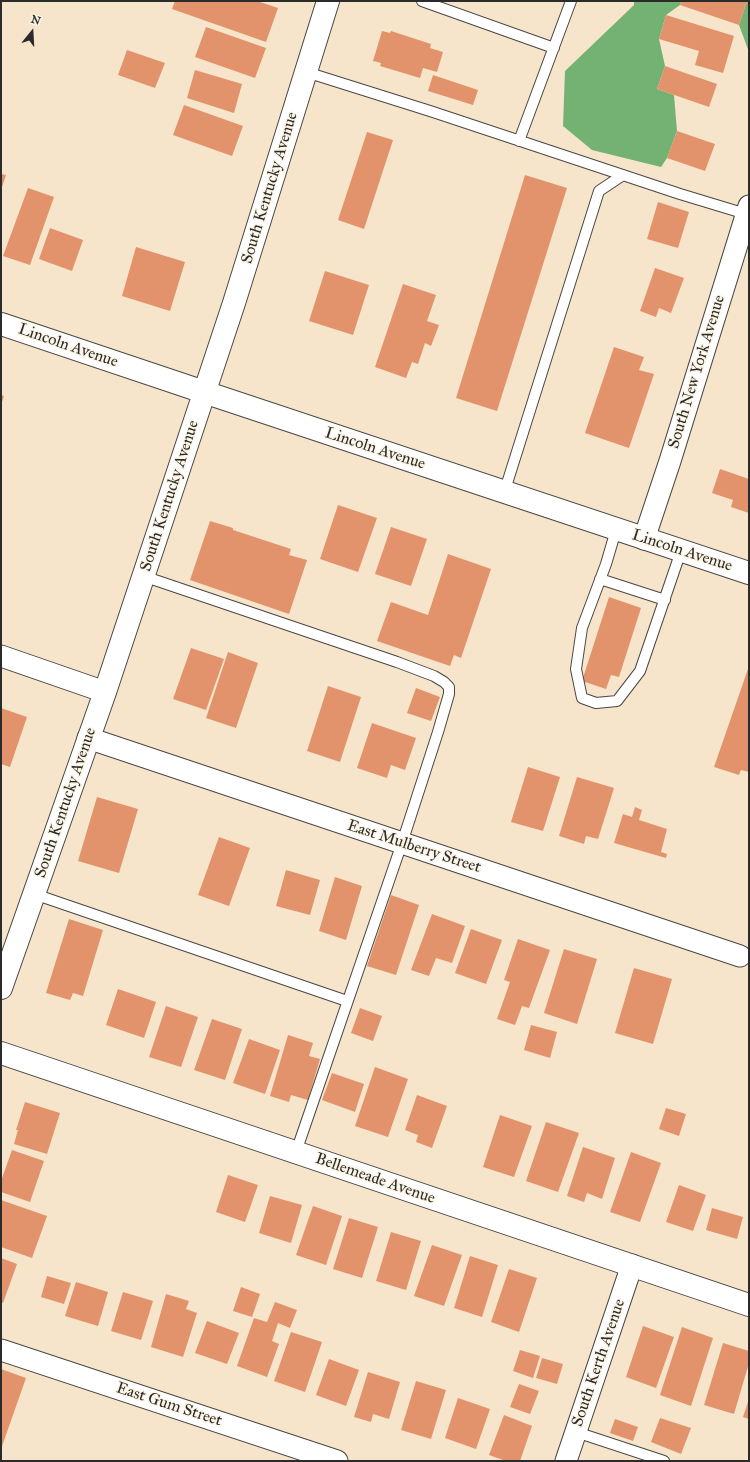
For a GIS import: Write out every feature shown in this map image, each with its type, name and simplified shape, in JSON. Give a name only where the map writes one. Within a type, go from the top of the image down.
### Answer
[{"type":"street","name":"South Kentucky Avenue","points":[[2,984],[105,692],[236,296],[328,1]]},
{"type":"street","name":"South New York Avenue","points":[[644,539],[748,211]]},
{"type":"street","name":"Lincoln Avenue","points":[[1,324],[749,574]]},
{"type":"street","points":[[1,656],[105,692]]},
{"type":"street","name":"East Mulberry Street","points":[[88,738],[740,956]]},
{"type":"street","name":"Bellemeade Avenue","points":[[1,1053],[749,1305]]},
{"type":"street","name":"South Kerth Avenue","points":[[566,1461],[632,1265]]},
{"type":"street","name":"East Gum Street","points":[[1,1350],[337,1461]]},
{"type":"lane","points":[[422,1],[554,48]]},
{"type":"lane","points":[[519,140],[571,1]]},
{"type":"lane","points":[[306,72],[623,175],[748,211]]},
{"type":"lane","points":[[504,492],[599,191],[623,175]]},
{"type":"lane","points":[[616,530],[582,628],[576,669],[582,698],[596,703],[617,701],[640,671],[681,551]]},
{"type":"lane","points":[[143,576],[397,662],[434,676],[449,687],[449,694],[402,843],[296,1152]]},
{"type":"lane","points":[[600,579],[665,600]]},
{"type":"lane","points":[[34,894],[347,1001]]},
{"type":"lane","points":[[576,1432],[664,1461]]},
{"type":"green space","points":[[634,1],[681,1],[680,5],[666,15],[659,39],[665,66],[657,89],[674,95],[677,131],[667,158],[661,167],[592,150],[563,126],[565,71],[634,5]]},
{"type":"green space","points":[[747,1],[749,1],[749,52],[739,25]]},
{"type":"building","points":[[175,1],[257,1],[278,8],[266,42],[172,9]]},
{"type":"building","points":[[681,1],[747,1],[739,25],[680,5]]},
{"type":"building","points":[[666,15],[734,36],[723,73],[695,65],[699,51],[659,39]]},
{"type":"building","points":[[206,27],[266,48],[255,78],[195,57]]},
{"type":"building","points":[[382,31],[390,33],[391,31],[431,44],[430,48],[443,52],[437,72],[423,68],[420,78],[380,66],[381,63],[373,61]]},
{"type":"building","points":[[127,50],[165,63],[155,88],[118,75]]},
{"type":"building","points":[[665,66],[717,84],[709,107],[657,89]]},
{"type":"building","points":[[195,70],[242,84],[234,113],[187,98]]},
{"type":"building","points":[[433,75],[478,90],[473,105],[428,91]]},
{"type":"building","points":[[184,105],[243,126],[232,156],[173,135]]},
{"type":"building","points":[[677,131],[715,144],[705,171],[667,158]]},
{"type":"building","points":[[367,132],[393,140],[364,229],[338,220]]},
{"type":"building","points":[[1,174],[6,175],[1,190]]},
{"type":"building","points":[[525,175],[567,188],[497,411],[456,398]]},
{"type":"building","points":[[28,188],[54,197],[30,265],[3,256]]},
{"type":"building","points":[[658,202],[689,212],[678,248],[647,239]]},
{"type":"building","points":[[50,228],[83,240],[72,271],[39,259]]},
{"type":"building","points":[[136,247],[185,262],[170,311],[122,296]]},
{"type":"building","points":[[655,268],[684,278],[671,313],[659,308],[656,317],[640,311]]},
{"type":"building","points":[[325,271],[369,285],[353,335],[309,321]]},
{"type":"building","points":[[403,284],[436,295],[427,321],[439,325],[431,346],[425,343],[418,364],[412,362],[406,378],[375,367]]},
{"type":"building","points":[[614,347],[644,357],[639,370],[654,374],[629,448],[585,433]]},
{"type":"building","points":[[1,395],[4,396],[1,405]]},
{"type":"building","points":[[720,469],[749,479],[749,513],[731,507],[733,500],[712,493]]},
{"type":"building","points":[[338,505],[377,518],[358,572],[320,559]]},
{"type":"building","points":[[210,521],[291,549],[289,555],[307,560],[289,614],[190,580]]},
{"type":"building","points":[[391,527],[427,539],[411,586],[375,574]]},
{"type":"building","points":[[448,554],[491,569],[461,658],[454,655],[450,666],[377,641],[391,602],[428,615]]},
{"type":"building","points":[[609,597],[641,608],[619,677],[611,675],[606,689],[582,681]]},
{"type":"building","points":[[191,648],[224,659],[206,710],[173,699]]},
{"type":"building","points":[[228,652],[258,663],[236,728],[206,718]]},
{"type":"building","points":[[749,666],[749,772],[741,770],[739,775],[714,767]]},
{"type":"building","points":[[328,686],[361,697],[340,762],[307,751]]},
{"type":"building","points":[[416,688],[440,697],[431,721],[407,713]]},
{"type":"building","points":[[1,708],[27,717],[10,767],[1,764]]},
{"type":"building","points":[[372,723],[416,738],[405,770],[391,765],[387,778],[357,768]]},
{"type":"building","points":[[528,767],[560,777],[543,831],[511,822]]},
{"type":"building","points":[[577,777],[614,788],[598,839],[586,836],[584,844],[559,836]]},
{"type":"building","points":[[97,797],[138,809],[119,873],[78,861]]},
{"type":"building","points":[[635,807],[642,810],[639,820],[667,829],[661,852],[667,854],[666,858],[614,843],[623,814],[632,817]]},
{"type":"building","points":[[219,837],[250,848],[229,906],[198,895]]},
{"type":"building","points":[[286,870],[320,880],[310,915],[276,906]]},
{"type":"building","points":[[335,877],[362,886],[346,940],[319,931]]},
{"type":"building","points":[[391,895],[419,905],[396,975],[367,966]]},
{"type":"building","points":[[432,914],[465,926],[452,963],[436,958],[429,976],[411,970]]},
{"type":"building","points":[[69,919],[103,930],[83,996],[73,993],[70,1000],[46,993]]},
{"type":"building","points":[[471,929],[502,940],[486,984],[455,973]]},
{"type":"building","points":[[518,939],[550,950],[529,1008],[522,1006],[515,1025],[497,1019],[510,982],[504,980]]},
{"type":"building","points":[[564,949],[597,959],[577,1024],[544,1013]]},
{"type":"building","points":[[634,968],[672,979],[653,1044],[615,1033]]},
{"type":"building","points":[[118,989],[156,1002],[144,1038],[106,1025]]},
{"type":"building","points":[[166,1006],[198,1017],[181,1067],[149,1057]]},
{"type":"building","points":[[360,1008],[382,1016],[373,1041],[351,1033]]},
{"type":"building","points":[[212,1019],[242,1029],[225,1080],[194,1070]]},
{"type":"building","points":[[531,1025],[557,1032],[550,1058],[524,1050]]},
{"type":"building","points":[[288,1035],[313,1043],[309,1056],[320,1059],[308,1100],[291,1095],[289,1102],[270,1096]]},
{"type":"building","points":[[249,1039],[280,1050],[265,1094],[233,1083]]},
{"type":"building","points":[[375,1067],[408,1079],[388,1137],[355,1126]]},
{"type":"building","points":[[332,1073],[364,1084],[355,1112],[322,1100]]},
{"type":"building","points":[[417,1095],[447,1106],[432,1148],[416,1142],[418,1135],[405,1130]]},
{"type":"building","points":[[25,1102],[60,1113],[47,1154],[14,1144],[18,1130],[16,1130]]},
{"type":"building","points":[[666,1108],[686,1114],[679,1136],[659,1129]]},
{"type":"building","points":[[500,1115],[532,1126],[514,1177],[483,1167]]},
{"type":"building","points":[[546,1122],[579,1133],[558,1192],[526,1181]]},
{"type":"building","points":[[583,1147],[615,1158],[602,1199],[587,1193],[584,1202],[567,1196]]},
{"type":"building","points":[[12,1150],[44,1161],[30,1202],[1,1192],[1,1181]]},
{"type":"building","points":[[631,1152],[661,1163],[640,1222],[610,1212]]},
{"type":"building","points":[[228,1175],[258,1185],[245,1222],[216,1212]]},
{"type":"building","points":[[679,1185],[706,1195],[693,1231],[666,1222]]},
{"type":"building","points":[[270,1196],[302,1205],[291,1243],[259,1233]]},
{"type":"building","points":[[1,1200],[47,1216],[32,1258],[1,1247]]},
{"type":"building","points":[[313,1206],[342,1216],[326,1265],[296,1255]]},
{"type":"building","points":[[712,1208],[743,1217],[737,1239],[706,1230]]},
{"type":"building","points":[[349,1218],[378,1227],[362,1278],[333,1269]]},
{"type":"building","points":[[391,1232],[421,1241],[406,1290],[376,1281]]},
{"type":"building","points":[[432,1245],[462,1255],[444,1306],[414,1296]]},
{"type":"building","points":[[470,1256],[498,1265],[482,1317],[454,1308]]},
{"type":"building","points":[[1,1258],[17,1264],[3,1303],[1,1302]]},
{"type":"building","points":[[509,1269],[537,1278],[519,1332],[491,1322]]},
{"type":"building","points":[[47,1276],[71,1283],[64,1304],[41,1297]]},
{"type":"building","points":[[76,1282],[108,1292],[98,1326],[65,1316]]},
{"type":"building","points":[[241,1287],[260,1294],[252,1317],[233,1311]]},
{"type":"building","points":[[123,1292],[153,1301],[141,1340],[111,1331]]},
{"type":"building","points":[[166,1294],[189,1301],[186,1309],[197,1313],[183,1357],[151,1347]]},
{"type":"building","points":[[275,1302],[297,1310],[290,1328],[278,1323],[272,1341],[279,1344],[267,1377],[237,1366],[254,1318],[267,1322]]},
{"type":"building","points":[[207,1321],[239,1333],[227,1364],[195,1353]]},
{"type":"building","points":[[643,1326],[674,1337],[656,1388],[626,1377]]},
{"type":"building","points":[[682,1327],[713,1338],[691,1406],[660,1395]]},
{"type":"building","points":[[291,1332],[322,1342],[305,1392],[274,1381]]},
{"type":"building","points":[[723,1343],[749,1351],[749,1363],[734,1414],[704,1405]]},
{"type":"building","points":[[520,1350],[540,1356],[533,1378],[513,1371]]},
{"type":"building","points":[[542,1358],[563,1364],[557,1384],[536,1378]]},
{"type":"building","points":[[329,1359],[359,1370],[346,1406],[316,1395]]},
{"type":"building","points":[[1,1369],[26,1378],[1,1449]]},
{"type":"building","points":[[368,1372],[400,1382],[389,1419],[373,1414],[371,1422],[354,1417]]},
{"type":"building","points":[[416,1381],[446,1390],[431,1439],[401,1430]]},
{"type":"building","points":[[519,1384],[539,1391],[530,1414],[510,1407]]},
{"type":"building","points":[[458,1398],[490,1409],[476,1449],[445,1438]]},
{"type":"building","points":[[749,1399],[749,1419],[743,1417]]},
{"type":"building","points":[[504,1415],[532,1426],[520,1461],[506,1461],[489,1455]]},
{"type":"building","points":[[660,1418],[691,1428],[681,1454],[651,1442]]},
{"type":"building","points":[[615,1419],[638,1427],[633,1441],[610,1433]]}]
